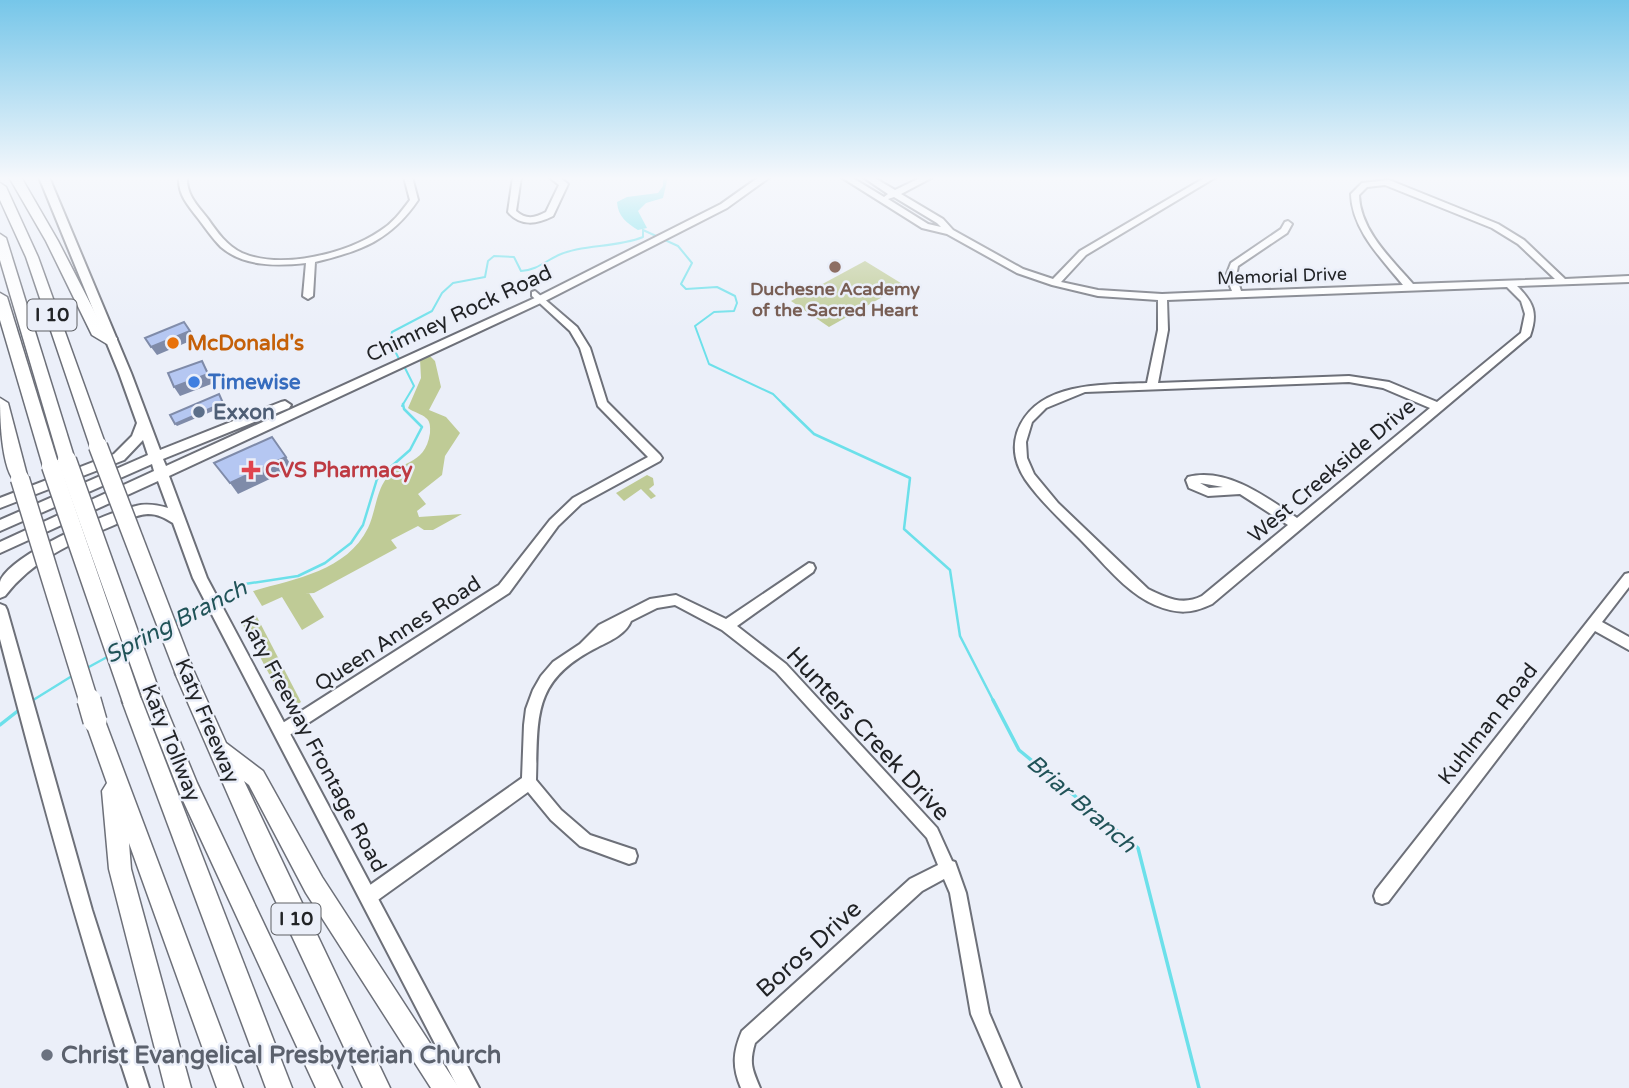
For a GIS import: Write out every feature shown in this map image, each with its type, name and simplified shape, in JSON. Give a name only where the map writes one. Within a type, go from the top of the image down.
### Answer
[{"type":"highway","name":"Katy Freeway","points":[[19,228],[32,257],[98,446],[186,673],[311,952],[377,1088]]},
{"type":"highway","points":[[44,228],[99,335],[112,341]]},
{"type":"highway","points":[[0,238],[20,304]]},
{"type":"highway","points":[[0,258],[20,304]]},
{"type":"highway","name":"Katy Tollway","points":[[0,297],[279,1088]]},
{"type":"highway","name":"Katy Tollway","points":[[20,304],[59,463]]},
{"type":"highway","points":[[0,403],[20,479],[110,766],[230,1088]]},
{"type":"highway","name":"Katy Tollway","points":[[141,697],[329,1088]]},
{"type":"highway","points":[[218,749],[256,778],[314,885],[446,1088]]},
{"type":"highway","points":[[110,766],[120,870],[178,1088]]},
{"type":"main road","name":"Katy Freeway Frontage Road","points":[[65,228],[112,341],[200,578],[469,1088]]},
{"type":"main road","name":"Chimney Rock Road","points":[[0,548],[162,474],[297,405],[538,297],[673,228]]},
{"type":"main road","name":"Chimney Rock Road","points":[[0,526],[155,457],[297,405]]},
{"type":"main road","points":[[0,503],[119,457],[138,438],[142,424]]},
{"type":"main road","points":[[0,592],[18,569],[36,555],[134,511],[150,508],[164,511],[179,520]]},
{"type":"main road","points":[[0,610],[38,758],[107,995],[139,1088]]},
{"type":"street","points":[[209,228],[223,246],[241,256],[266,262],[311,260],[363,243],[390,228]]},
{"type":"street","name":"Memorial Drive","points":[[932,228],[950,232],[1020,271],[1055,283],[1109,294],[1163,297],[1629,279]]},
{"type":"street","name":"Memorial Drive","points":[[946,228],[950,232]]},
{"type":"street","points":[[1055,283],[1083,253],[1126,228]]},
{"type":"street","points":[[1237,293],[1231,276],[1234,265],[1286,228]]},
{"type":"street","points":[[1365,228],[1410,287]]},
{"type":"street","points":[[1496,228],[1521,242],[1562,281]]},
{"type":"street","points":[[308,296],[311,260]]},
{"type":"street","name":"West Creekside Drive","points":[[1152,385],[1084,390],[1061,397],[1035,412],[1027,421],[1020,442],[1021,458],[1040,491],[1143,593],[1168,604],[1194,607],[1207,600],[1526,334],[1530,314],[1525,300],[1510,284]]},
{"type":"street","name":"Queen Annes Road","points":[[283,731],[504,589],[554,523],[577,501],[656,458],[602,403],[586,348],[574,329],[538,297]]},
{"type":"street","points":[[1163,297],[1165,316],[1162,346],[1152,385],[1365,380],[1406,390],[1439,408]]},
{"type":"street","points":[[1238,490],[1263,501],[1297,525]]},
{"type":"street","points":[[629,856],[585,842],[556,815],[529,782],[534,702],[540,682],[561,662],[585,647],[611,636],[630,617],[655,603],[676,600],[727,626],[809,568]]},
{"type":"street","name":"Kuhlman Road","points":[[1382,896],[1629,578]]},
{"type":"street","points":[[1593,623],[1629,644]]},
{"type":"street","name":"Hunters Creek Drive","points":[[727,626],[780,668],[932,833],[958,893],[980,1014],[1012,1088]]},
{"type":"street","points":[[369,896],[529,782]]},
{"type":"street","name":"Boros Drive","points":[[751,1088],[743,1077],[741,1056],[748,1037],[916,885],[949,868]]},
{"type":"green space","points":[[865,261],[904,285],[829,327],[791,301]]},
{"type":"green space","points":[[429,355],[435,361],[441,387],[429,410],[446,417],[460,433],[445,456],[442,475],[418,494],[426,504],[417,511],[419,517],[462,514],[433,530],[424,530],[418,526],[391,540],[397,548],[314,593],[309,593],[324,617],[302,630],[282,597],[262,606],[253,591],[318,571],[333,564],[359,543],[368,528],[384,482],[396,470],[417,458],[427,444],[429,421],[408,408],[421,378],[420,359]]},
{"type":"green space","points":[[647,475],[653,478],[654,485],[649,489],[656,496],[651,499],[641,489],[624,501],[616,493]]},
{"type":"green space","points":[[256,615],[301,702],[295,706],[285,704],[242,623]]},
{"type":"building","points":[[184,322],[190,331],[151,347],[145,338]]},
{"type":"building","points":[[202,361],[208,374],[174,387],[168,373]]},
{"type":"building","name":"Exxon","points":[[219,394],[223,403],[175,424],[170,415]]},
{"type":"building","points":[[272,437],[286,457],[230,483],[214,463]]},
{"type":"waterway","name":"Spring Branch","points":[[400,361],[390,341],[392,332],[432,311],[442,293],[453,283],[485,277],[488,261],[494,256],[514,257],[521,271],[527,270],[570,251],[643,237],[643,230],[678,246],[692,263],[681,284],[686,289],[717,287],[735,296],[737,303],[734,311],[714,312],[695,326],[709,364],[773,394],[783,404]]},
{"type":"waterway","name":"Spring Branch","points":[[403,404],[414,386],[404,366]]},
{"type":"waterway","name":"Spring Branch","points":[[217,599],[245,584],[298,576],[325,563],[351,543],[363,525],[377,479],[410,450],[422,427],[404,409],[403,404]]},
{"type":"waterway","name":"Briar Branch","points":[[783,404],[814,434],[910,478],[904,529],[950,570],[960,636],[994,702]]},
{"type":"waterway","name":"Spring Branch","points":[[174,622],[208,603]]},
{"type":"waterway","name":"Spring Branch","points":[[140,640],[162,628]]},
{"type":"waterway","name":"Spring Branch","points":[[87,668],[109,656]]},
{"type":"waterway","name":"Spring Branch","points":[[32,700],[30,702],[72,676]]},
{"type":"waterway","name":"Briar Branch","points":[[993,700],[1019,750],[1138,848],[1199,1088]]},
{"type":"waterway","name":"Spring Branch","points":[[0,725],[19,710]]},
{"type":"place","name":"Duchesne Academy of the Sacred Heart","points":[[835,267]]},
{"type":"place","name":"McDonald's","points":[[173,343]]},
{"type":"place","name":"Timewise","points":[[194,382]]},
{"type":"place","name":"Exxon","points":[[199,412]]},
{"type":"place","name":"CVS Pharmacy","points":[[251,470]]},
{"type":"place","name":"Christ Evangelical Presbyterian Church","points":[[47,1055]]}]
